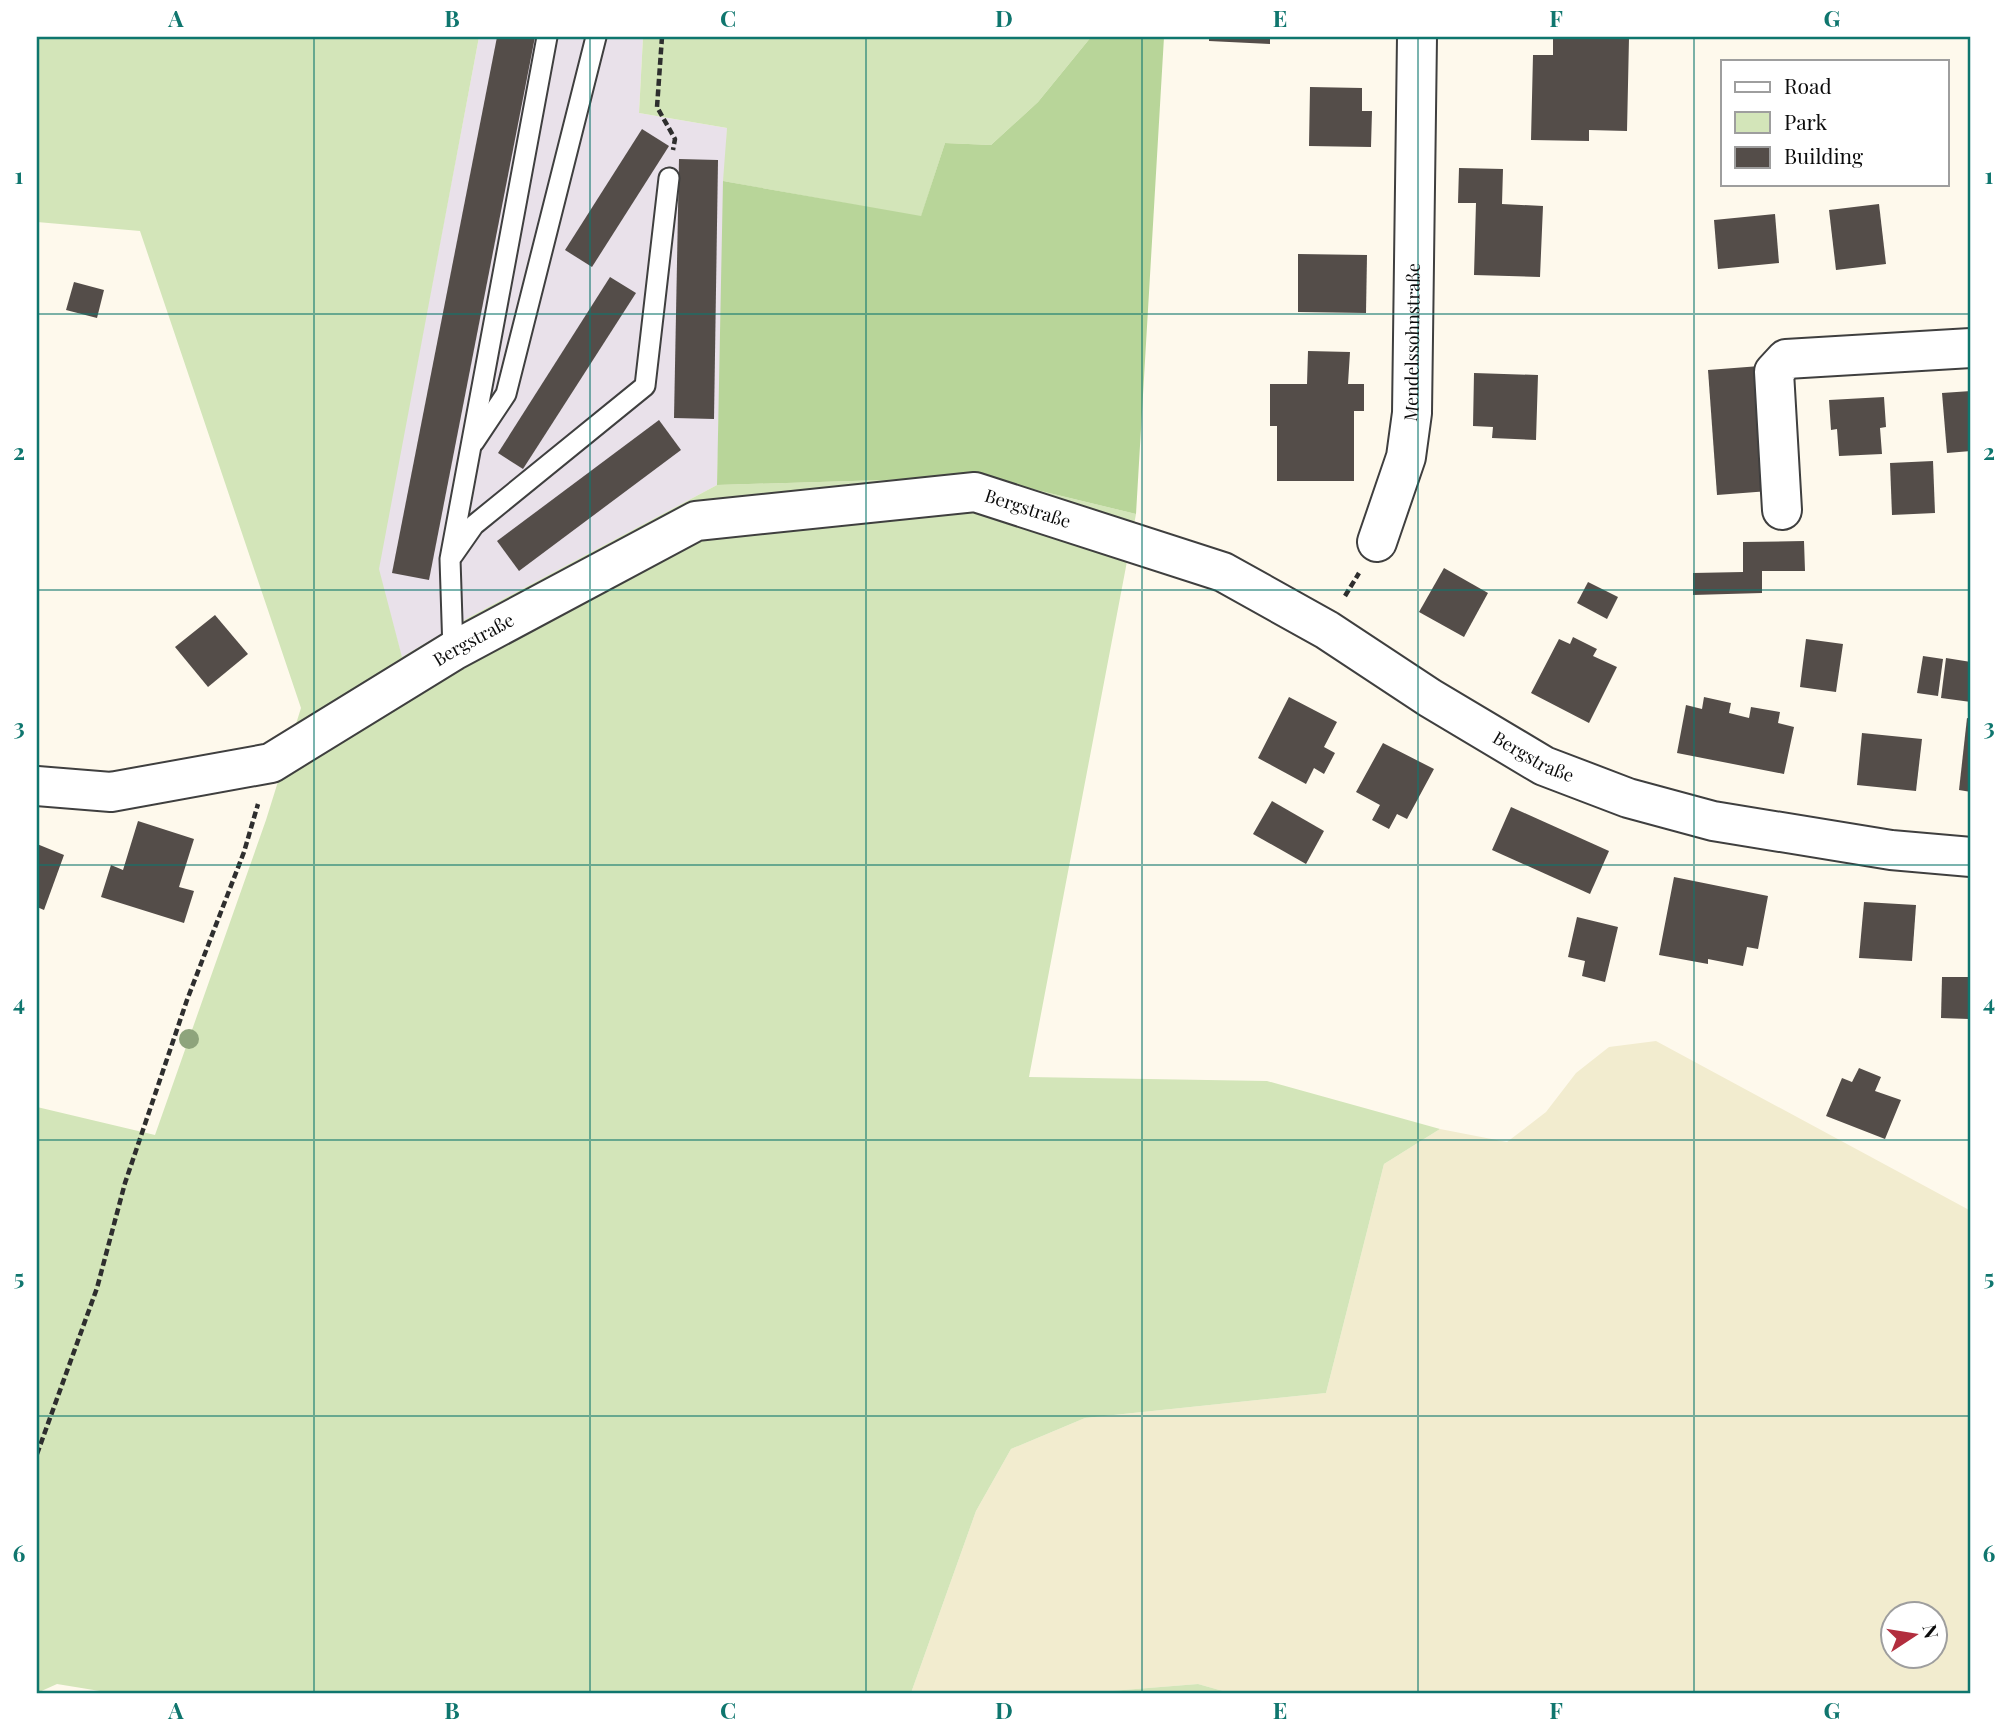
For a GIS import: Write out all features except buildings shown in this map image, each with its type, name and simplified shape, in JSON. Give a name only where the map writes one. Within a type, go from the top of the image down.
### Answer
[{"type":"street","name":"Mendelssohnstraße","points":[[1377,542],[1406,457],[1412,413],[1417,37]]},
{"type":"street","points":[[1782,510],[1774,372],[1786,359],[1971,348]]},
{"type":"street","name":"Bergstraße","points":[[37,786],[111,792],[271,763],[453,651],[696,521],[975,492],[1223,572],[1327,630],[1430,698],[1544,766],[1628,797],[1713,821],[1891,850],[1971,857]]},
{"type":"lane","points":[[453,651],[450,559],[547,37]]},
{"type":"lane","points":[[470,450],[506,394],[596,37]]},
{"type":"lane","points":[[450,559],[474,525],[645,386],[669,178]]},
{"type":"path","points":[[662,37],[657,107],[675,139],[669,178]]},
{"type":"path","points":[[1327,630],[1377,542]]},
{"type":"path","points":[[37,1454],[97,1288],[125,1183],[187,1000],[244,852],[271,763]]},
{"type":"shaded area","points":[[479,37],[643,37],[639,113],[727,128],[717,485],[470,617],[402,658],[378,569]]},
{"type":"shaded area","points":[[1656,1041],[1971,1211],[1971,1693],[1230,1693],[1198,1684],[1086,1693],[911,1693],[976,1511],[1011,1449],[1085,1418],[1326,1393],[1384,1164],[1440,1129],[1507,1142],[1546,1112],[1576,1073],[1609,1047]]},
{"type":"green space","points":[[37,37],[479,37],[379,569],[402,657],[470,617],[717,485],[983,477],[1136,514],[1029,1077],[1267,1081],[1440,1129],[1384,1164],[1326,1393],[1085,1418],[1011,1449],[976,1511],[911,1693],[112,1693],[57,1684],[37,1693],[37,1107],[155,1135],[266,820],[301,708],[140,231],[37,222]]},
{"type":"green space","points":[[643,37],[1091,37],[1038,102],[991,145],[945,143],[921,217],[723,181],[727,128],[639,113]]},
{"type":"green space","points":[[1091,37],[1164,37],[1136,514],[983,477],[717,485],[723,181],[921,216],[945,143],[991,145],[1038,102]]},
{"type":"green space","points":[[1198,1684],[1230,1693],[1086,1693]]}]
